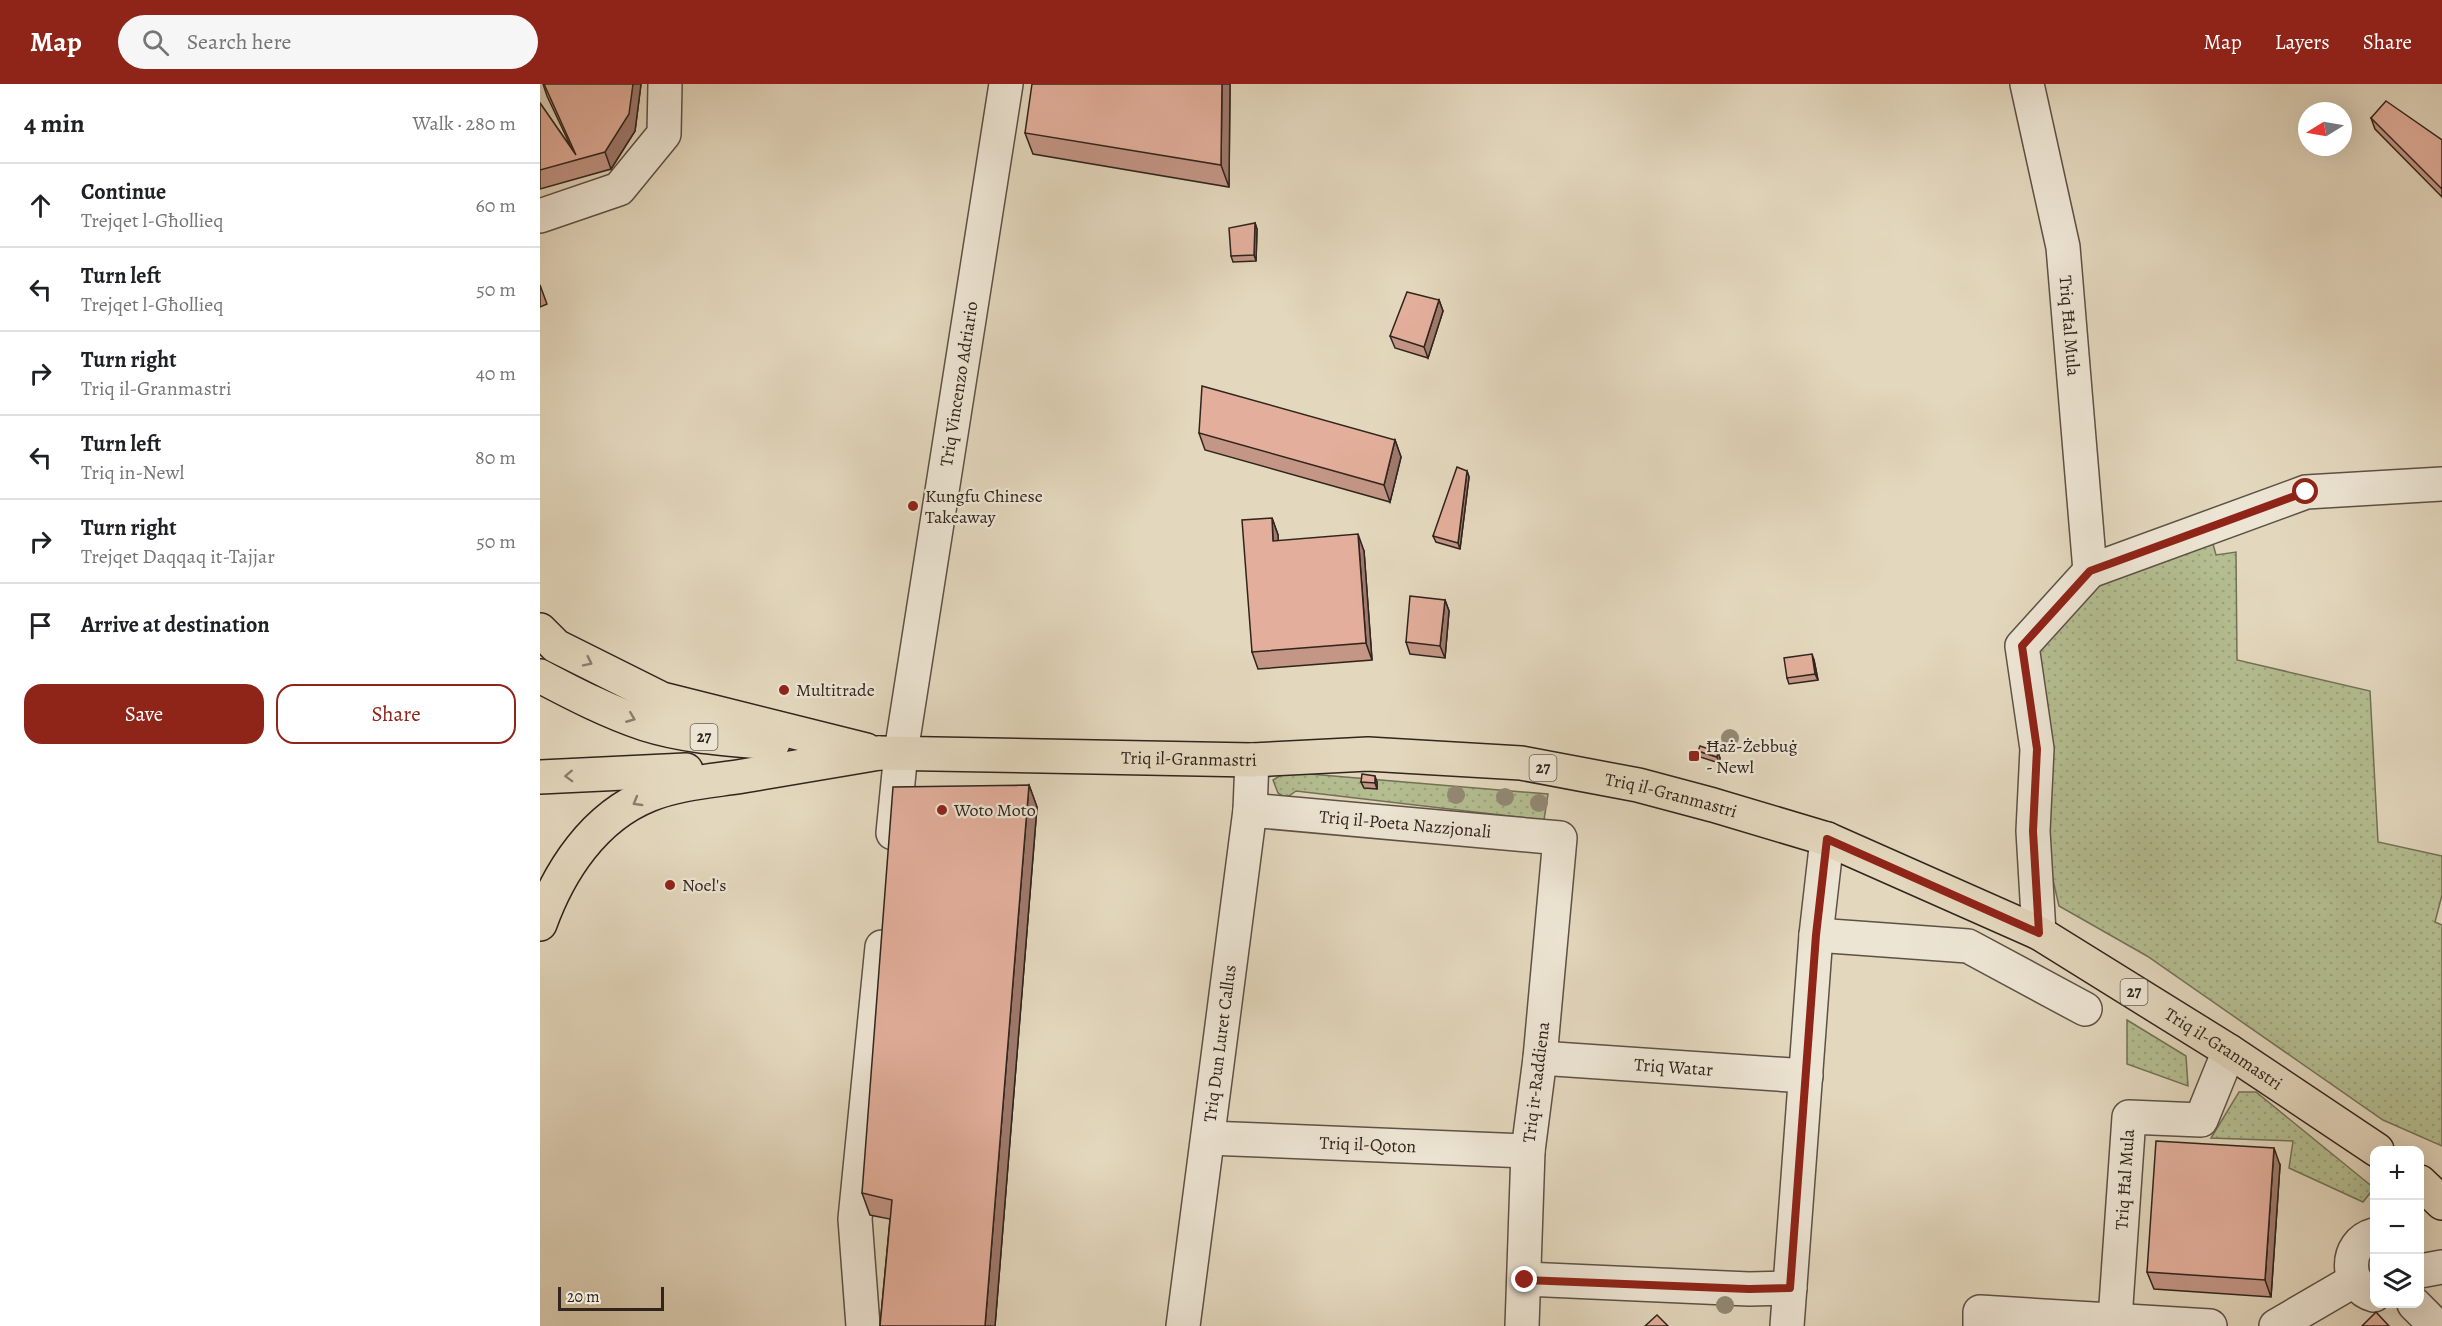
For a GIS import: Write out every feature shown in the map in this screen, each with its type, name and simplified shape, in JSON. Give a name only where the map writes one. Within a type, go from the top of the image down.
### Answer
[{"type":"main road","points":[[540,630],[556,646],[662,699],[890,753]]},
{"type":"main road","name":"27","points":[[540,676],[575,694],[645,724],[676,731],[708,737],[890,753]]},
{"type":"main road","points":[[540,924],[559,878],[575,855],[603,825],[648,795],[692,784],[890,753]]},
{"type":"main road","name":"27","points":[[540,777],[638,774],[890,753]]},
{"type":"main road","name":"Triq il-Granmastri","points":[[890,753],[1252,760],[1368,754],[1521,763],[1638,785],[1827,839],[2039,933],[2229,1051],[2371,1146]]},
{"type":"main road","points":[[2424,1186],[2442,1203]]},
{"type":"street","points":[[540,216],[619,189],[664,134],[664,84]]},
{"type":"street","name":"Triq Vincenzo Adriario","points":[[891,858],[890,753],[1006,84]]},
{"type":"street","name":"Triq Ħal Mula","points":[[2027,84],[2063,247],[2090,571]]},
{"type":"street","points":[[2039,933],[2033,831],[2037,749],[2022,646],[2090,571],[2306,492],[2442,484]]},
{"type":"street","name":"Triq Dun Luret Callus","points":[[1184,1326],[1250,810],[1252,760]]},
{"type":"street","name":"Triq il-Poeta Nazzjonali","points":[[1250,810],[1560,838]]},
{"type":"street","name":"Triq ir-Raddiena","points":[[1522,1326],[1528,1151],[1540,1058],[1560,838]]},
{"type":"street","points":[[1787,1326],[1816,935],[1827,839]]},
{"type":"street","points":[[863,1326],[855,1220],[885,916]]},
{"type":"street","points":[[1816,935],[1968,946],[2085,1009]]},
{"type":"street","name":"Triq Ħal Mula","points":[[2115,1319],[2128,1117],[2201,1120],[2229,1051]]},
{"type":"street","name":"Triq Watar","points":[[1540,1058],[1806,1076]]},
{"type":"street","name":"Triq il-Qoton","points":[[1208,1138],[1528,1151]]},
{"type":"street","points":[[2424,1175],[2442,1177]]},
{"type":"street","points":[[2276,1326],[2365,1288],[2351,1270],[2351,1260],[2361,1242],[2370,1237]]},
{"type":"street","points":[[2424,1270],[2442,1267]]},
{"type":"street","points":[[1525,1280],[1749,1289],[1790,1288]]},
{"type":"street","points":[[2418,1308],[2436,1326]]},
{"type":"street","points":[[1980,1326],[1980,1312],[2210,1326]]},
{"type":"green space","points":[[2210,533],[2216,555],[2236,552],[2237,660],[2370,691],[2378,842],[2442,856],[2442,895],[2435,922],[2442,925],[2442,1146],[2383,1120],[2147,956],[2059,906],[2041,828],[2035,670],[2042,641],[2102,582]]},
{"type":"green space","points":[[1286,772],[1548,794],[1544,820],[1296,791],[1286,798],[1278,793],[1273,780]]},
{"type":"green space","points":[[2127,1020],[2186,1056],[2188,1086],[2127,1064]]},
{"type":"green space","points":[[2239,1092],[2256,1092],[2370,1185],[2370,1193],[2363,1202],[2289,1168],[2293,1141],[2211,1138]]},
{"type":"building","points":[[544,84],[633,84],[629,114],[605,152],[540,170],[540,103],[576,155]]},
{"type":"building","points":[[1032,84],[1222,84],[1221,165],[1025,133]]},
{"type":"building","points":[[2386,101],[2442,140],[2442,189],[2371,118]]},
{"type":"building","points":[[1255,223],[1254,255],[1231,256],[1229,228]]},
{"type":"building","points":[[1407,292],[1439,300],[1424,347],[1390,336]]},
{"type":"building","points":[[1202,386],[1395,440],[1384,485],[1199,433]]},
{"type":"building","points":[[1457,467],[1467,471],[1458,543],[1433,536]]},
{"type":"building","points":[[1272,518],[1273,541],[1358,534],[1366,643],[1252,652],[1242,520]]},
{"type":"building","points":[[1410,596],[1445,600],[1440,646],[1406,642]]},
{"type":"building","points":[[1812,654],[1815,674],[1787,678],[1784,658]]},
{"type":"building","points":[[1700,746],[1718,752],[1717,757],[1698,751]]},
{"type":"building","points":[[1362,774],[1375,776],[1375,783],[1361,782]]},
{"type":"building","points":[[1029,785],[985,1326],[880,1326],[892,1200],[862,1193],[893,787]]},
{"type":"building","points":[[2156,1141],[2274,1148],[2265,1280],[2147,1272]]},
{"type":"building","points":[[2376,1312],[2389,1326],[2362,1326]]},
{"type":"building","points":[[1657,1315],[1668,1326],[1645,1326]]},
{"type":"place","name":"Kungfu Chinese Takeaway","points":[[913,506]]},
{"type":"place","name":"Multitrade","points":[[784,690]]},
{"type":"place","name":"Ħaż-Żebbuġ - Newl","points":[[1694,756]]},
{"type":"place","name":"Woto Moto","points":[[942,810]]},
{"type":"place","name":"Noel's","points":[[670,885]]},
{"type":"route","points":[[1525,1280],[1547,1279],[1749,1289],[1790,1288],[1816,935],[1827,839],[2039,933],[2033,831],[2037,749],[2022,646],[2090,571],[2306,492]]}]
